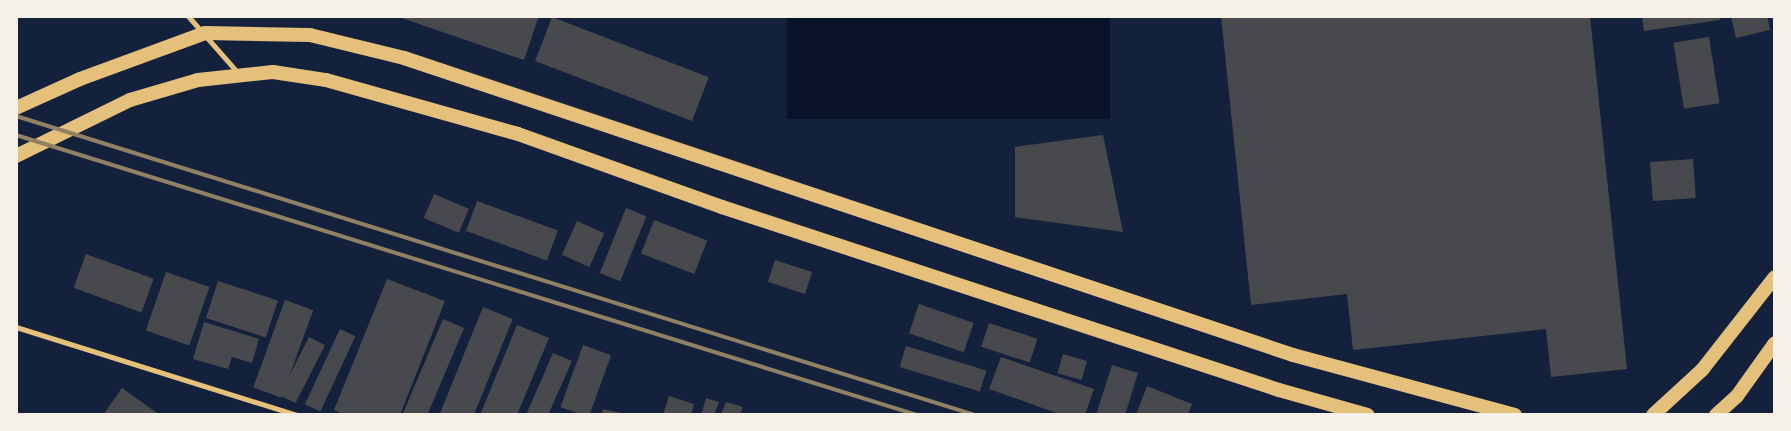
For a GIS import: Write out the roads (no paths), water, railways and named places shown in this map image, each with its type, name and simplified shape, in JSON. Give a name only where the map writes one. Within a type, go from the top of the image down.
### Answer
[{"type":"highway","points":[[16,108],[80,79],[205,33],[310,35],[404,58],[1293,355],[1515,415]]},
{"type":"highway","points":[[16,156],[130,100],[198,80],[273,72],[326,80],[518,134],[835,244],[1279,390],[1368,415]]},
{"type":"highway","points":[[1654,415],[1702,370],[1775,277]]},
{"type":"highway","points":[[1716,415],[1737,396],[1775,343]]},
{"type":"street","points":[[188,16],[205,33],[240,75]]},
{"type":"street","points":[[16,327],[297,415]]},
{"type":"water","points":[[787,16],[1110,16],[1110,119],[787,119]]},
{"type":"railway","points":[[16,116],[975,415]]},
{"type":"railway","points":[[16,135],[917,415]]}]
